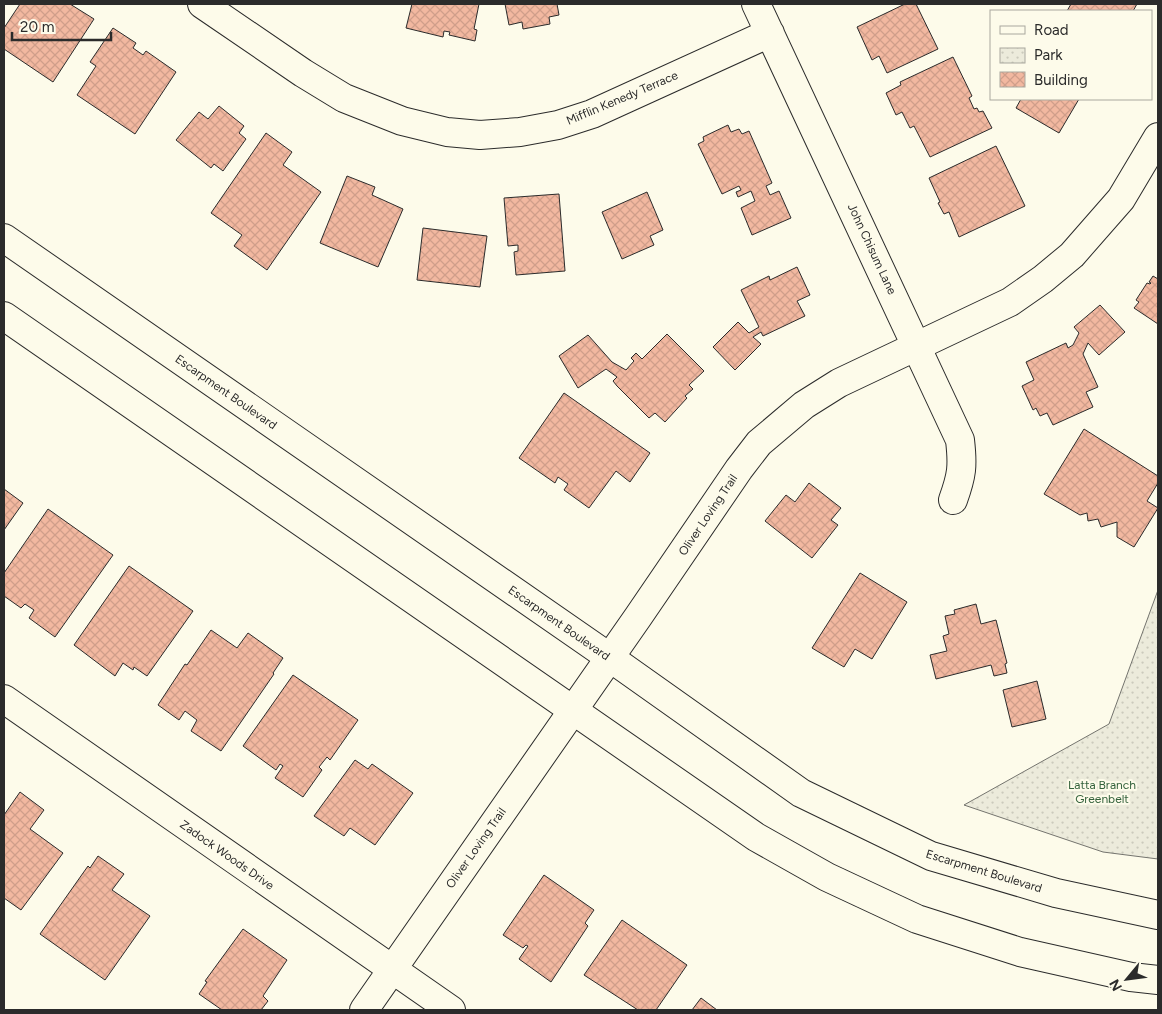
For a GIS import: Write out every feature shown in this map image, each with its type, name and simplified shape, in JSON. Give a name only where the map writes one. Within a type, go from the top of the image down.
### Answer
[{"type":"street","name":"Mifflin Kenedy Terrace","points":[[202,4],[344,98],[402,122],[448,132],[480,135],[520,132],[558,125],[592,114],[770,33]]},
{"type":"street","name":"John Chisum Lane","points":[[756,4],[960,440],[962,458],[961,478],[953,500]]},
{"type":"street","name":"Oliver Loving Trail","points":[[364,1010],[638,617],[739,468],[759,443],[811,400],[839,383],[1010,302],[1044,279],[1072,255],[1121,199],[1158,137]]},
{"type":"street","name":"Escarpment Boulevard","points":[[4,238],[609,657],[801,793],[931,856],[1056,893],[1158,916]]},
{"type":"street","points":[[4,316],[756,837],[827,876],[917,919],[1020,952],[1131,977],[1158,980]]},
{"type":"street","name":"Zadock Woods Drive","points":[[4,699],[451,1010]]},
{"type":"green space","name":"Latta Branch Greenbelt","points":[[1158,590],[1158,859],[1103,852],[964,805],[1109,724]]},
{"type":"building","points":[[20,4],[70,4],[94,19],[53,82],[4,49],[4,28]]},
{"type":"building","points":[[412,4],[479,4],[474,29],[477,30],[475,41],[449,35],[450,32],[444,31],[443,37],[406,28]]},
{"type":"building","points":[[505,4],[557,4],[559,15],[549,17],[550,24],[523,29],[522,22],[509,25]]},
{"type":"building","points":[[905,4],[916,4],[938,49],[887,73],[879,56],[872,60],[857,27]]},
{"type":"building","points":[[1071,4],[1137,4],[1134,10],[1068,10]]},
{"type":"building","points":[[113,28],[136,43],[133,48],[143,55],[146,51],[176,72],[135,134],[77,95],[96,66],[90,62]]},
{"type":"building","points":[[953,57],[972,96],[969,98],[974,109],[977,108],[979,112],[983,111],[992,128],[930,157],[914,126],[910,128],[902,112],[896,115],[886,93],[901,85],[900,82]]},
{"type":"building","points":[[1020,100],[1078,100],[1059,133],[1016,108]]},
{"type":"building","points":[[219,106],[244,126],[239,133],[246,139],[223,171],[214,164],[211,168],[176,140],[199,112],[208,119]]},
{"type":"building","points":[[728,125],[731,132],[739,129],[742,134],[749,131],[772,183],[766,186],[770,195],[779,191],[791,218],[752,235],[741,208],[755,201],[751,191],[738,197],[736,192],[741,190],[739,186],[722,194],[698,144],[704,141],[703,137]]},
{"type":"building","points":[[266,133],[292,152],[283,165],[321,192],[267,270],[234,246],[242,235],[211,213]]},
{"type":"building","points":[[996,146],[1025,206],[959,237],[949,212],[944,214],[938,203],[940,202],[929,178]]},
{"type":"building","points":[[347,176],[375,187],[372,195],[403,209],[378,267],[320,243]]},
{"type":"building","points":[[647,192],[663,230],[650,236],[654,245],[622,259],[602,212]]},
{"type":"building","points":[[559,194],[565,271],[516,275],[514,252],[518,251],[518,245],[508,246],[504,198]]},
{"type":"building","points":[[423,228],[487,236],[480,287],[417,280]]},
{"type":"building","points":[[797,267],[810,295],[797,301],[805,316],[763,336],[761,332],[753,337],[761,344],[735,370],[713,347],[738,322],[749,333],[759,327],[741,290],[769,276],[770,280]]},
{"type":"building","points":[[1153,276],[1158,279],[1158,324],[1134,308],[1139,302],[1136,300],[1147,283],[1151,283],[1149,282]]},
{"type":"building","points":[[1100,305],[1125,332],[1099,355],[1088,343],[1083,354],[1098,387],[1086,392],[1093,407],[1053,425],[1047,413],[1040,416],[1036,408],[1033,410],[1022,386],[1034,380],[1026,362],[1066,343],[1068,348],[1073,345],[1079,333],[1074,327]]},
{"type":"building","points":[[667,334],[704,371],[689,385],[693,389],[685,396],[687,398],[665,422],[655,413],[649,418],[613,381],[617,377],[606,369],[578,388],[559,356],[588,335],[612,362],[626,370],[634,361],[631,358],[636,353],[642,359]]},
{"type":"building","points":[[564,393],[650,453],[630,482],[616,471],[589,508],[564,490],[568,484],[558,477],[555,483],[519,458]]},
{"type":"building","points":[[1084,429],[1158,476],[1158,483],[1147,501],[1158,508],[1134,547],[1117,537],[1117,522],[1101,527],[1098,519],[1088,521],[1087,513],[1080,515],[1044,494]]},
{"type":"building","points":[[809,483],[841,508],[831,520],[838,525],[812,558],[765,521],[786,495],[795,502]]},
{"type":"building","points":[[4,489],[23,503],[4,530]]},
{"type":"building","points":[[48,509],[113,555],[55,637],[29,618],[34,610],[25,604],[21,608],[4,596],[4,573]]},
{"type":"building","points":[[129,566],[193,611],[147,676],[134,667],[133,670],[123,663],[115,676],[74,645]]},
{"type":"building","points":[[860,573],[907,602],[872,659],[855,649],[844,667],[812,648]]},
{"type":"building","points":[[976,604],[981,624],[996,620],[1007,663],[1005,664],[1007,673],[994,676],[991,665],[936,679],[930,655],[947,651],[943,636],[949,634],[945,616],[955,614],[954,610]]},
{"type":"building","points":[[211,630],[237,648],[248,633],[283,658],[221,751],[191,731],[197,720],[185,711],[179,720],[158,705],[185,664],[187,665]]},
{"type":"building","points":[[293,675],[358,720],[330,760],[327,757],[319,767],[322,770],[303,797],[275,778],[283,766],[280,764],[276,770],[243,746]]},
{"type":"building","points":[[1037,681],[1046,719],[1012,727],[1003,690]]},
{"type":"building","points":[[355,760],[368,769],[372,764],[413,793],[375,845],[350,828],[344,836],[314,816]]},
{"type":"building","points":[[20,792],[44,810],[30,829],[63,853],[21,910],[4,898],[4,815]]},
{"type":"building","points":[[98,856],[124,874],[112,890],[150,916],[105,980],[40,934],[88,866],[90,868]]},
{"type":"building","points":[[544,875],[594,910],[585,923],[588,926],[551,982],[519,959],[528,946],[526,945],[523,948],[503,935]]},
{"type":"building","points":[[622,920],[687,965],[656,1010],[638,1010],[584,975]]},
{"type":"building","points":[[243,929],[287,960],[263,996],[268,1001],[261,1010],[222,1010],[199,994],[207,982],[205,981]]},
{"type":"building","points":[[701,998],[717,1010],[692,1010]]}]
